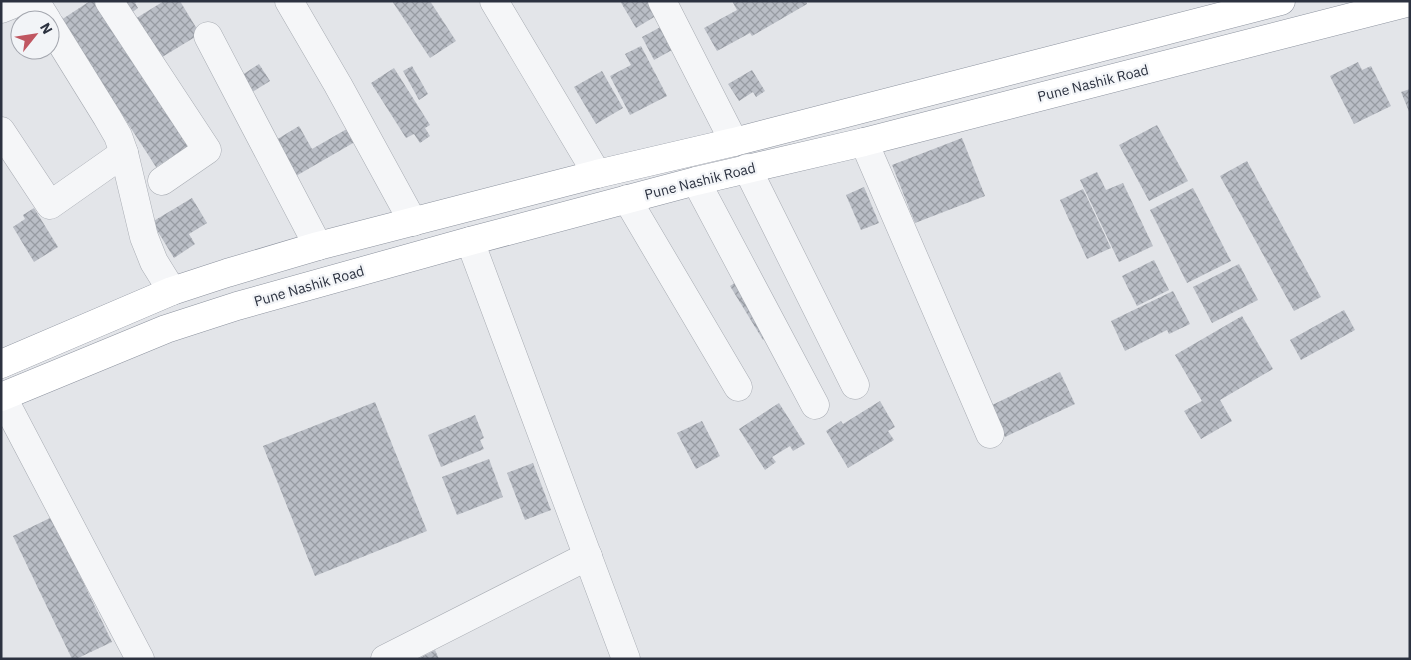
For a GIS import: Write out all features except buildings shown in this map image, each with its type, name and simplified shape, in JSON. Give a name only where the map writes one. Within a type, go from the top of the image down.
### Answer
[{"type":"highway","points":[[1,364],[172,291],[318,246],[597,174],[734,142],[1281,1]]},
{"type":"highway","name":"Pune Nashik Road","points":[[1,396],[175,326],[238,306],[470,240],[747,168],[864,142],[1410,2]]},
{"type":"street","points":[[1,9],[21,1]]},
{"type":"street","points":[[109,1],[207,150],[162,181]]},
{"type":"street","points":[[289,1],[413,222]]},
{"type":"street","points":[[662,1],[734,142]]},
{"type":"street","points":[[503,4],[597,174]]},
{"type":"street","points":[[208,36],[318,246]]},
{"type":"street","points":[[60,41],[107,117],[124,153],[144,236],[154,262],[172,291]]},
{"type":"street","points":[[1,131],[50,205],[124,153]]},
{"type":"street","points":[[864,142],[990,434]]},
{"type":"street","points":[[747,168],[855,385]]},
{"type":"street","points":[[696,181],[815,405]]},
{"type":"street","points":[[627,199],[738,387]]},
{"type":"street","points":[[470,240],[588,556],[620,657]]},
{"type":"street","points":[[1,396],[140,659]]},
{"type":"street","points":[[385,659],[588,556]]}]
